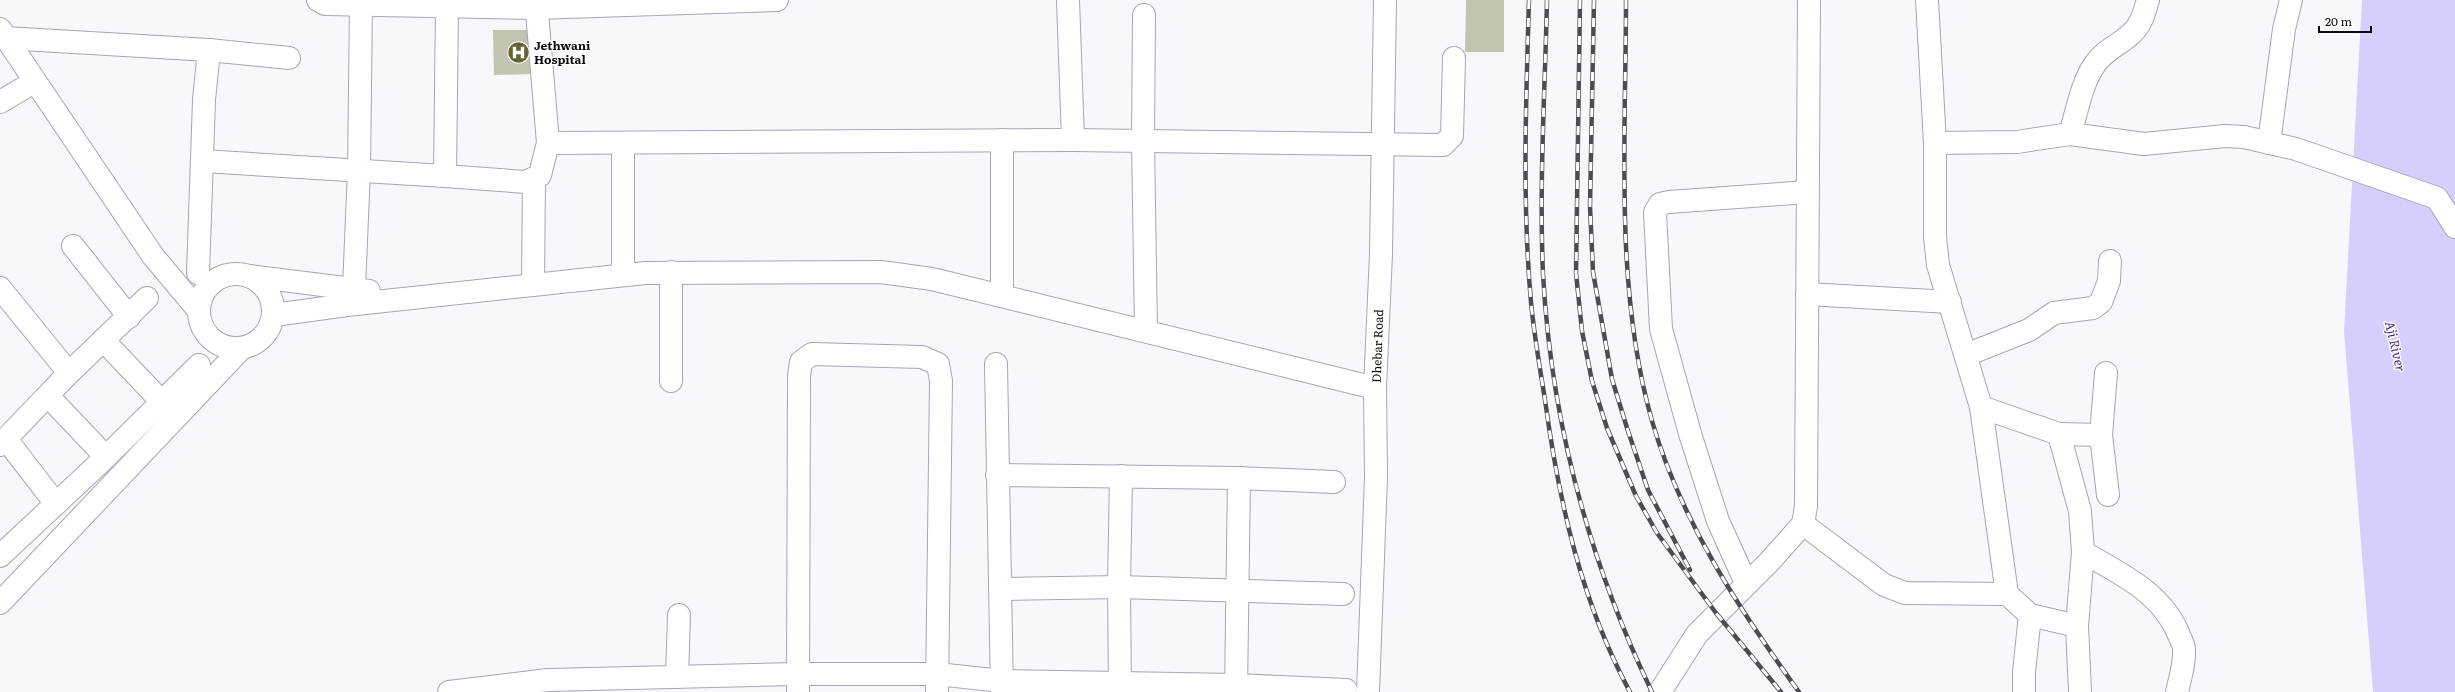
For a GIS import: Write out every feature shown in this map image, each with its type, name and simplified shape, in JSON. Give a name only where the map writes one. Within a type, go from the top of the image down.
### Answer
[{"type":"street","points":[[318,0],[325,4],[447,7],[777,0]]},
{"type":"street","points":[[1068,0],[1073,140]]},
{"type":"street","name":"Dhebar Road","points":[[1368,692],[1376,477],[1375,388],[1383,144],[1385,0]]},
{"type":"street","points":[[1660,692],[1697,634],[1769,562],[1803,524],[1806,506],[1809,0]]},
{"type":"street","points":[[1927,0],[1935,143],[1936,237],[1938,265],[1981,407],[2007,594],[2030,615],[2077,626]]},
{"type":"street","points":[[2070,134],[2094,64],[2108,50],[2136,30],[2148,0]]},
{"type":"street","points":[[2269,143],[2284,29],[2291,0]]},
{"type":"street","points":[[354,288],[359,170],[361,4]]},
{"type":"street","points":[[203,161],[526,182],[534,179],[540,175],[548,143],[536,4]]},
{"type":"street","points":[[445,176],[447,7]]},
{"type":"street","points":[[1144,16],[1143,140],[1146,331]]},
{"type":"street","points":[[2,34],[209,50],[289,58]]},
{"type":"street","points":[[2,34],[153,256],[199,311]]},
{"type":"street","points":[[209,50],[204,100],[203,161],[205,277],[199,311],[202,326],[210,338],[223,346],[242,348],[252,346],[264,337],[272,325],[274,315],[271,296],[263,284],[250,276]]},
{"type":"street","points":[[548,143],[1143,140],[1443,145],[1452,136],[1454,58]]},
{"type":"street","points":[[0,102],[34,82]]},
{"type":"street","points":[[1935,143],[2018,142],[2070,134],[2144,144],[2225,136],[2244,137],[2319,157],[2437,198],[2455,227]]},
{"type":"street","points":[[1002,140],[1002,296]]},
{"type":"street","points":[[623,143],[624,275]]},
{"type":"street","points":[[533,285],[534,179]]},
{"type":"street","points":[[1746,584],[1718,521],[1691,437],[1661,329],[1655,212],[1660,204],[1669,202],[1807,192]]},
{"type":"street","points":[[73,246],[130,317]]},
{"type":"street","points":[[153,256],[205,277],[236,273],[250,276],[354,288],[413,298]]},
{"type":"street","points":[[1966,355],[2029,330],[2054,313],[2093,308],[2101,302],[2109,281],[2110,261]]},
{"type":"street","points":[[671,272],[671,381]]},
{"type":"street","points":[[274,315],[624,275],[671,272],[881,272],[932,279],[1375,388]]},
{"type":"street","points":[[0,288],[69,373]]},
{"type":"street","points":[[1807,294],[1950,302]]},
{"type":"street","points":[[56,504],[3,442],[69,373],[103,340],[130,317],[147,298]]},
{"type":"street","points":[[103,340],[162,402]]},
{"type":"street","points":[[0,603],[242,348]]},
{"type":"street","points":[[797,683],[799,376],[802,362],[812,354],[922,357],[938,364],[941,381],[937,683]]},
{"type":"street","points":[[0,556],[106,457],[199,364]]},
{"type":"street","points":[[996,364],[997,475],[1002,589],[1002,686]]},
{"type":"street","points":[[2106,372],[2101,435],[2108,494]]},
{"type":"street","points":[[48,396],[106,457]]},
{"type":"street","points":[[1981,407],[2059,434],[2101,435]]},
{"type":"street","points":[[2059,434],[2080,511],[2083,552],[2077,626],[2080,692]]},
{"type":"street","points":[[997,475],[1239,478],[1334,482]]},
{"type":"street","points":[[1120,687],[1119,587],[1121,476]]},
{"type":"street","points":[[1236,689],[1239,478]]},
{"type":"street","points":[[1803,524],[1884,585],[1904,593],[2007,594]]},
{"type":"street","points":[[2083,552],[2144,588],[2160,604],[2172,621],[2184,648],[2183,665],[2177,692]]},
{"type":"street","points":[[1002,589],[1119,587],[1343,594]]},
{"type":"street","points":[[677,677],[679,615]]},
{"type":"street","points":[[2024,692],[2024,672],[2030,615]]},
{"type":"street","points":[[449,692],[548,680],[677,677],[797,683],[937,683],[1002,686],[1346,690]]},
{"type":"water","name":"Aji River","points":[[2362,0],[2455,0],[2455,692],[2373,692],[2344,331]]},
{"type":"building","points":[[1466,0],[1504,0],[1504,52],[1465,52]]},
{"type":"building","points":[[493,30],[532,30],[533,74],[494,75]]},
{"type":"railway","points":[[1529,0],[1526,113],[1526,227],[1535,339],[1557,476],[1574,550],[1585,587],[1598,622],[1613,658],[1630,692]]},
{"type":"railway","points":[[1547,0],[1542,171],[1542,240],[1547,329],[1555,382],[1564,436],[1592,541],[1610,592],[1652,692]]},
{"type":"railway","points":[[1580,0],[1576,273],[1582,331],[1592,381],[1607,428],[1636,496],[1657,533],[1716,613],[1781,692]]},
{"type":"railway","points":[[1594,0],[1590,206],[1593,272],[1612,379],[1627,428],[1648,490],[1690,570]]},
{"type":"railway","points":[[1626,0],[1624,158],[1627,265],[1632,318],[1640,370],[1652,421],[1664,458],[1695,529],[1714,563],[1755,629],[1799,692]]},
{"type":"place","name":"Jethwani Hospital","points":[[518,52]]}]
